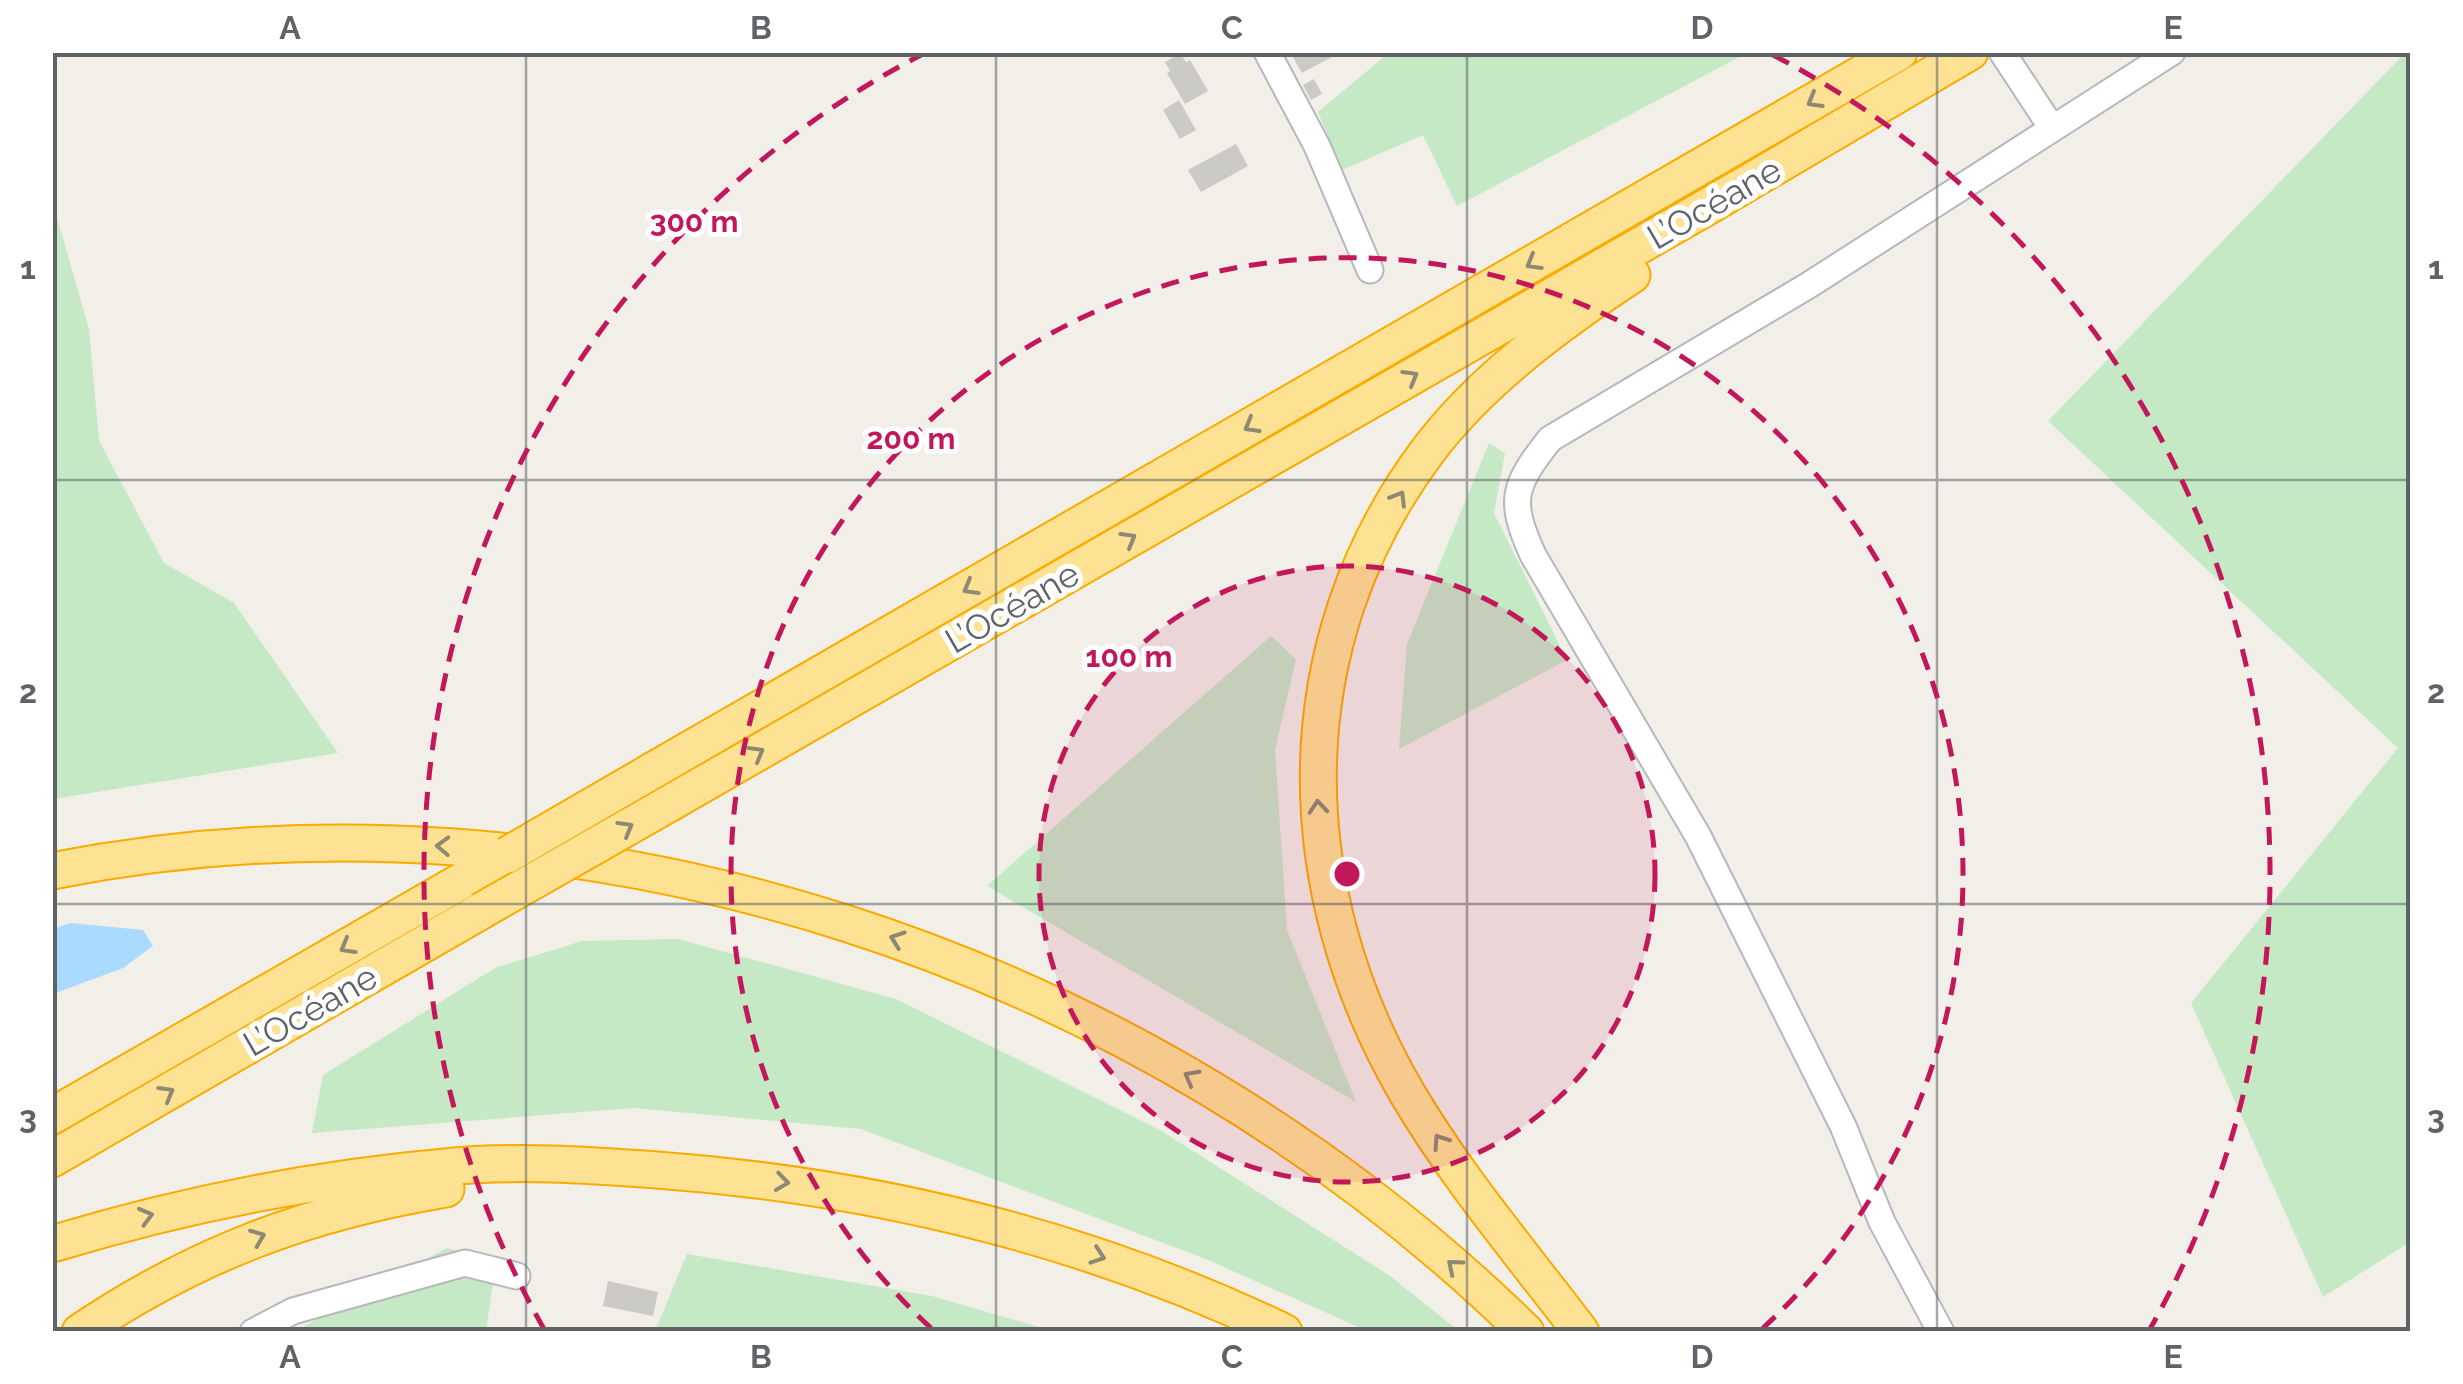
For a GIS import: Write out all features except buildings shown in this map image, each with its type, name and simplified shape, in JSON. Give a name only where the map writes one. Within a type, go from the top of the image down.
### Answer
[{"type":"highway","name":"L’Océane","points":[[52,1116],[1899,52]]},
{"type":"highway","name":"L’Océane","points":[[52,1159],[1970,52]]},
{"type":"highway","points":[[1581,1332],[1477,1196],[1407,1093],[1364,1004],[1337,925],[1323,860],[1316,783],[1320,723],[1330,652],[1353,586],[1386,518],[1426,454],[1457,416],[1510,367],[1582,308],[1675,246],[1712,204]]},
{"type":"highway","points":[[52,872],[176,853],[321,841],[474,848],[627,869],[747,895],[884,934],[987,973],[1228,1097],[1389,1210],[1492,1297],[1526,1332]]},
{"type":"highway","points":[[52,1088],[215,1001],[271,991]]},
{"type":"highway","points":[[52,1244],[149,1214],[266,1190],[430,1168],[546,1164],[685,1172],[869,1195],[1000,1226],[1146,1273],[1284,1332]]},
{"type":"highway","points":[[80,1332],[124,1302],[200,1261],[274,1230],[331,1214],[453,1188],[544,1182],[628,1185],[685,1172]]},
{"type":"street","points":[[1267,52],[1317,146],[1370,270]]},
{"type":"street","points":[[2002,52],[2052,128]]},
{"type":"street","points":[[1940,1332],[1882,1222],[1844,1126],[1698,836],[1533,556],[1520,525],[1516,494],[1531,464],[1550,439],[1809,286],[2172,52]]},
{"type":"street","points":[[253,1332],[293,1311],[466,1263],[517,1276]]},
{"type":"green space","points":[[1390,52],[1747,53],[1457,206],[1423,135],[1342,170],[1318,112]]},
{"type":"green space","points":[[2405,53],[2410,53],[2410,1242],[2323,1297],[2191,1003],[2398,748],[2048,421]]},
{"type":"green space","points":[[52,200],[89,329],[99,441],[164,563],[234,603],[338,753],[53,799]]},
{"type":"green space","points":[[1489,443],[1505,453],[1494,513],[1567,660],[1399,749],[1407,644]]},
{"type":"green space","points":[[1271,636],[1296,659],[1275,750],[1287,930],[1356,1102],[987,886]]},
{"type":"green space","points":[[678,939],[896,999],[1160,1130],[1390,1276],[1459,1331],[1367,1331],[1206,1259],[861,1129],[634,1108],[312,1133],[323,1075],[495,968],[582,941]]},
{"type":"green space","points":[[447,1248],[496,1262],[486,1331],[294,1332]]},
{"type":"green space","points":[[687,1254],[932,1296],[1053,1331],[655,1331]]},
{"type":"water","points":[[70,923],[143,930],[153,946],[123,968],[53,994],[53,929]]}]
